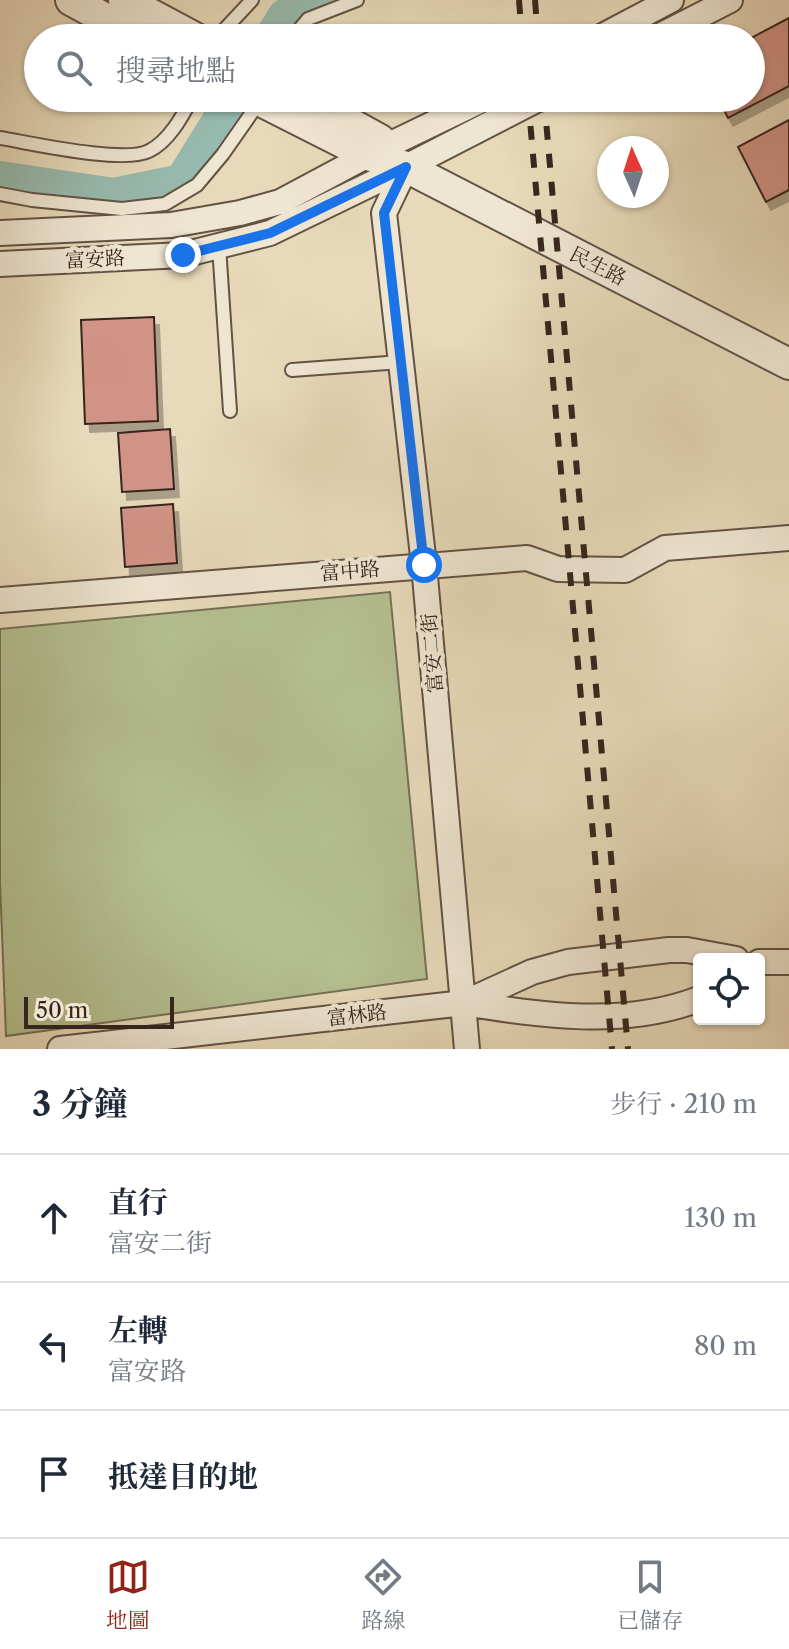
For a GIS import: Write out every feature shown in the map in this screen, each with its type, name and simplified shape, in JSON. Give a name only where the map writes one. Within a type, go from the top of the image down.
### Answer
[{"type":"street","points":[[71,0],[115,24]]},
{"type":"street","points":[[124,0],[169,24]]},
{"type":"street","points":[[626,24],[671,0]]},
{"type":"street","points":[[683,24],[730,0]]},
{"type":"street","name":"民生路","points":[[289,112],[388,155],[789,364]]},
{"type":"street","name":"民生路","points":[[325,112],[388,155]]},
{"type":"street","name":"富安路","points":[[0,264],[183,255],[270,233],[388,155],[462,112]]},
{"type":"street","name":"富安路","points":[[0,233],[171,225],[240,213],[280,202],[388,155],[503,112]]},
{"type":"street","name":"富安二街","points":[[388,155],[384,213],[424,565],[467,1049]]},
{"type":"street","name":"富中路","points":[[0,600],[527,558],[558,569],[625,570],[665,548],[789,538]]},
{"type":"street","name":"富林路","points":[[464,1003],[532,972],[568,962],[669,950],[703,953]]},
{"type":"street","name":"富林路","points":[[60,1049],[156,1044],[464,1003],[591,1017],[649,1014],[693,1001]]},
{"type":"lane","points":[[230,24],[252,0]]},
{"type":"lane","points":[[304,24],[308,19],[357,0]]},
{"type":"lane","points":[[0,138],[113,156],[134,155],[148,152],[163,141],[183,112]]},
{"type":"lane","points":[[0,194],[122,209],[165,204],[197,185],[223,154],[250,112]]},
{"type":"lane","points":[[219,246],[230,411]]},
{"type":"lane","points":[[292,370],[401,362]]},
{"type":"green space","points":[[390,592],[427,979],[6,1036],[0,882],[0,629]]},
{"type":"building","points":[[789,18],[789,86],[765,99],[765,31]]},
{"type":"building","points":[[725,112],[739,112],[728,118]]},
{"type":"building","points":[[789,120],[789,190],[766,202],[738,147]]},
{"type":"building","points":[[154,317],[158,421],[85,424],[81,320]]},
{"type":"building","points":[[170,429],[174,489],[122,492],[118,433]]},
{"type":"building","points":[[173,504],[177,563],[125,567],[121,508]]},
{"type":"waterway","points":[[281,24],[285,17],[315,0]]},
{"type":"waterway","points":[[0,179],[114,196],[182,182],[225,112]]},
{"type":"railway","points":[[519,0],[521,24]]},
{"type":"railway","points":[[535,0],[537,24]]},
{"type":"railway","points":[[529,112],[612,1049]]},
{"type":"railway","points":[[545,112],[628,1049]]},
{"type":"route","points":[[183,255],[270,233],[406,167],[384,213],[424,565]]}]
